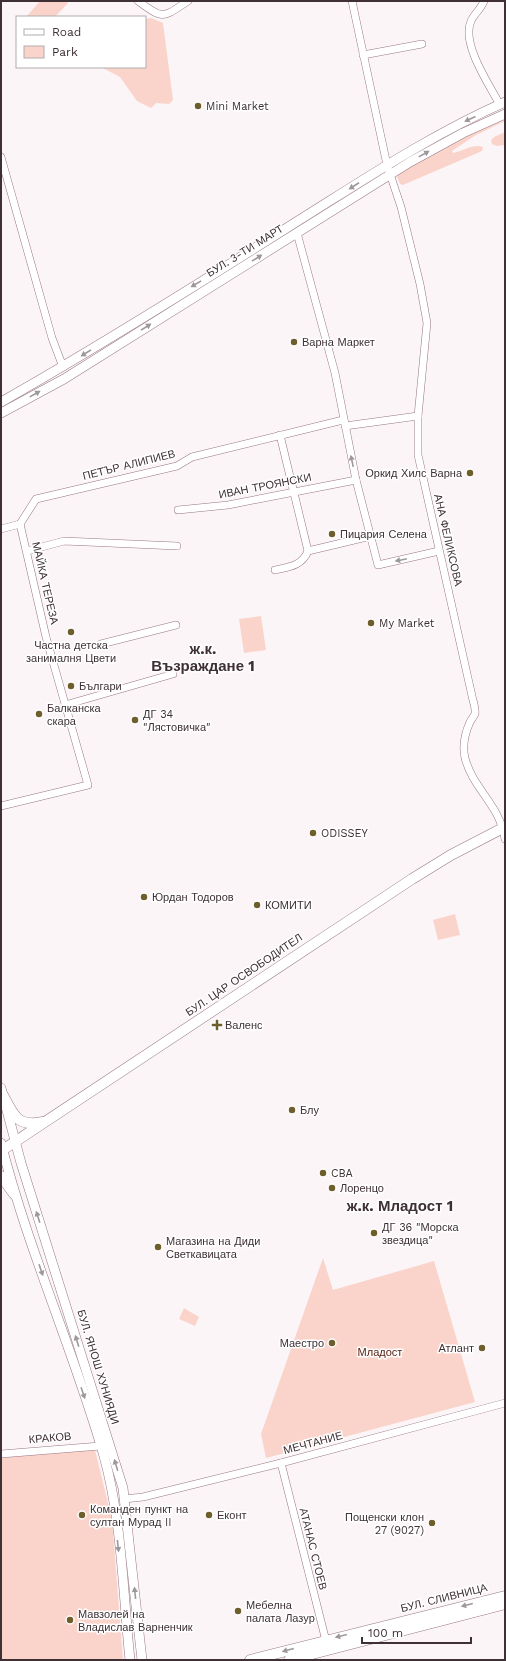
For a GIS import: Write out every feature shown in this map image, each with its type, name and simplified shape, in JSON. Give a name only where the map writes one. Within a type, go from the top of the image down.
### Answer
[{"type":"main road","name":"БУЛ. ЦАР ОСВОБОДИТЕЛ","points":[[2,1148],[14,1142],[412,879],[451,855],[504,828]]},
{"type":"main road","points":[[2,1091],[11,1110],[19,1121],[32,1124],[44,1122]]},
{"type":"main road","points":[[1,1176],[14,1194]]},
{"type":"main road","name":"БУЛ. СЛИВНИЦА","points":[[250,1660],[505,1596]]},
{"type":"main road","name":"БУЛ. СЛИВНИЦА","points":[[290,1660],[505,1604]]},
{"type":"street","points":[[138,1],[155,14],[161,16],[168,14],[188,1]]},
{"type":"street","name":"АНА ФЕЛИКСОВА","points":[[352,1],[387,165],[405,222],[420,284],[427,323],[418,416],[418,455],[475,714],[465,736],[463,748],[465,757],[475,780],[495,808],[504,828],[505,839]]},
{"type":"street","points":[[484,1],[470,22],[468,38],[473,53],[502,103]]},
{"type":"street","points":[[363,55],[422,44]]},
{"type":"street","name":"БУЛ. 3-ТИ МАРТ","points":[[1,402],[63,367],[387,165],[459,124],[502,103]]},
{"type":"street","name":"БУЛ. 3-ТИ МАРТ","points":[[1,413],[64,379],[390,174],[463,133],[505,114]]},
{"type":"street","points":[[1,157],[52,338],[63,367]]},
{"type":"street","points":[[297,233],[335,373],[356,480],[378,565],[439,551]]},
{"type":"street","name":"ПЕТЪР АЛИПИЕВ","points":[[20,524],[36,499],[178,466],[192,457],[280,435],[344,423],[418,416]]},
{"type":"street","points":[[275,570],[299,564],[305,559],[308,551],[280,435]]},
{"type":"street","name":"ИВАН ТРОЯНСКИ","points":[[178,510],[228,505],[356,480]]},
{"type":"street","points":[[1,529],[20,524]]},
{"type":"street","name":"МАЙКА ТЕРЕЗА","points":[[1,806],[88,785],[46,637],[20,524]]},
{"type":"street","points":[[308,551],[371,536]]},
{"type":"street","points":[[26,551],[64,541],[177,546]]},
{"type":"street","points":[[101,644],[176,625]]},
{"type":"street","points":[[65,705],[173,674]]},
{"type":"street","name":"БУЛ. ЯНОШ ХУНИЯДИ","points":[[2,1091],[14,1142],[111,1448],[124,1499],[142,1660]]},
{"type":"street","name":"БУЛ. ЯНОШ ХУНИЯДИ","points":[[2,1148],[14,1194],[100,1446],[114,1506],[130,1660]]},
{"type":"street","name":"МЕЧТАНИЕ","points":[[124,1499],[143,1497],[280,1463],[505,1403]]},
{"type":"street","name":"КРАКОВ","points":[[1,1454],[100,1446]]},
{"type":"street","name":"АТАНАС СТОЕВ","points":[[280,1463],[328,1650]]},
{"type":"green space","points":[[40,1],[66,1],[68,3],[56,16],[27,16]]},
{"type":"green space","points":[[151,18],[163,23],[173,100],[169,104],[156,103],[151,108],[137,101],[120,77],[103,68],[146,68],[146,19]]},
{"type":"green space","points":[[505,116],[505,121],[476,135],[452,151],[453,153],[479,146],[483,147],[482,151],[403,185],[400,184],[397,177],[399,173],[437,151]]},
{"type":"green space","points":[[505,132],[505,145],[497,146],[492,144],[491,140],[494,137]]},
{"type":"green space","points":[[261,616],[266,650],[244,653],[239,619]]},
{"type":"green space","points":[[455,914],[460,935],[438,940],[433,920]]},
{"type":"green space","name":"Младост","points":[[323,1258],[333,1290],[434,1261],[475,1402],[266,1458],[261,1434]]},
{"type":"green space","points":[[184,1308],[199,1317],[195,1326],[179,1319]]},
{"type":"green space","points":[[95,1450],[112,1519],[123,1660],[1,1660],[1,1457]]},
{"type":"place","name":"Mini Market","points":[[198,106]]},
{"type":"place","name":"Варна Маркет","points":[[294,342]]},
{"type":"place","name":"Оркид Хилс Варна","points":[[470,473]]},
{"type":"place","name":"Пицария Селена","points":[[332,534]]},
{"type":"place","name":"My Market","points":[[371,623]]},
{"type":"place","name":"Частна детска занималня Цвети","points":[[71,632]]},
{"type":"place","name":"Българи","points":[[71,686]]},
{"type":"place","name":"Балканска скара","points":[[39,714]]},
{"type":"place","name":"ДГ 34 \"Лястовичка\"","points":[[135,720]]},
{"type":"place","name":"ODISSEY","points":[[313,833]]},
{"type":"place","name":"Юрдан Тодоров","points":[[144,897]]},
{"type":"place","name":"КОМИТИ","points":[[257,905]]},
{"type":"place","name":"Валенс","points":[[217,1025]]},
{"type":"place","name":"Блу","points":[[292,1110]]},
{"type":"place","name":"CBA","points":[[323,1173]]},
{"type":"place","name":"Лоренцо","points":[[332,1188]]},
{"type":"place","name":"ДГ 36 \"Морска звездица\"","points":[[374,1233]]},
{"type":"place","name":"Магазина на Диди Светкавицата","points":[[158,1247]]},
{"type":"place","name":"Маестро","points":[[332,1343]]},
{"type":"place","name":"Атлант","points":[[482,1348]]},
{"type":"place","name":"Команден пункт на султан Мурад II","points":[[82,1515]]},
{"type":"place","name":"Еконт","points":[[209,1515]]},
{"type":"place","name":"Пощенски клон 27 (9027)","points":[[432,1523]]},
{"type":"place","name":"Мебелна палата Лазур","points":[[238,1611]]},
{"type":"place","name":"Мавзолей на Владислав Варненчик","points":[[70,1620]]},
{"type":"district","name":"ж.к. Възраждане 1","points":[[203,658]]},
{"type":"district","name":"ж.к. Младост 1","points":[[400,1206]]}]
